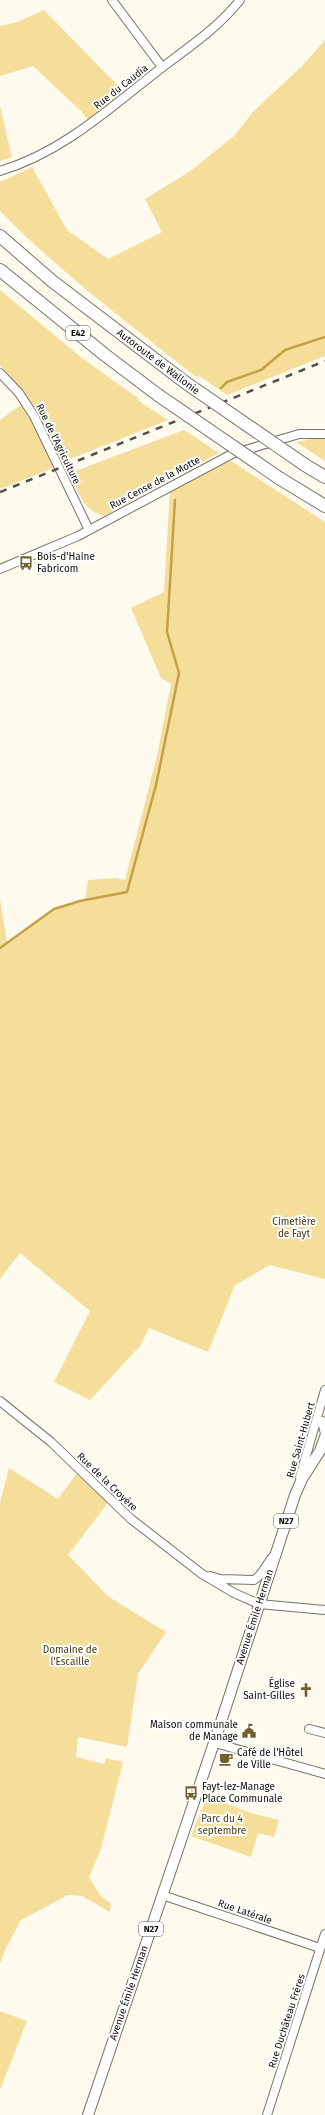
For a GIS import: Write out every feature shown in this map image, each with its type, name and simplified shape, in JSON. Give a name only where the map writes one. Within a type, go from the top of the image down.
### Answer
[{"type":"highway","name":"Autoroute de Wallonie","points":[[0,236],[58,285],[186,384],[325,477]]},
{"type":"highway","name":"E42","points":[[0,270],[158,395],[279,478],[325,506]]},
{"type":"main road","name":"Avenue Émile Herman","points":[[88,2115],[215,1743],[295,1495],[323,1444]]},
{"type":"street","points":[[112,0],[162,67]]},
{"type":"street","name":"Rue du Caudia","points":[[0,170],[37,156],[72,137],[217,26],[240,0]]},
{"type":"street","name":"Rue de l'Agriculture","points":[[0,373],[19,393],[34,416],[89,530]]},
{"type":"street","name":"Rue Cense de la Motte","points":[[0,569],[89,530],[232,454],[299,434],[325,434]]},
{"type":"street","name":"Rue Saint-Hubert","points":[[295,1495],[311,1441],[322,1420],[325,1390]]},
{"type":"street","name":"Rue de la Croyère","points":[[0,1401],[51,1442],[131,1519],[202,1574],[234,1593],[259,1604],[325,1610]]},
{"type":"street","points":[[311,1441],[313,1446],[323,1444],[325,1434],[322,1420]]},
{"type":"street","name":"Rue de la Croyère","points":[[202,1574],[220,1579],[254,1580],[261,1574],[266,1563],[275,1554]]},
{"type":"street","points":[[309,1729],[325,1733]]},
{"type":"street","points":[[215,1743],[325,1774]]},
{"type":"street","name":"Rue Latérale","points":[[162,1895],[320,1948]]},
{"type":"street","name":"Rue Duchâteau Frères","points":[[267,2115],[325,1934]]},
{"type":"green space","points":[[44,10],[127,95],[91,124],[82,112],[33,66],[0,76],[0,26],[17,22]]},
{"type":"green space","points":[[325,40],[325,356],[227,395],[201,377],[195,376],[145,337],[46,255],[0,211],[0,182],[32,167],[67,230],[108,259],[162,232],[145,199],[192,170],[234,136],[253,112],[302,66]]},
{"type":"green space","points":[[0,106],[12,157],[0,161]]},
{"type":"green space","points":[[0,290],[82,358],[139,399],[140,402],[168,420],[63,462],[36,408],[0,365]]},
{"type":"green space","points":[[25,402],[43,435],[53,468],[0,489],[0,420]]},
{"type":"green space","points":[[184,430],[219,453],[104,516],[86,505],[70,473]]},
{"type":"green space","points":[[325,437],[325,461],[296,442]]},
{"type":"green space","name":"Cimetière de Fayt","points":[[231,461],[325,522],[325,1279],[270,1265],[235,1285],[208,1352],[149,1328],[140,1346],[90,1400],[54,1382],[90,1311],[20,1253],[0,1279],[0,899],[7,942],[54,909],[85,901],[88,880],[116,878],[125,880],[157,756],[171,684],[161,678],[131,608],[164,592],[170,489]]},
{"type":"green space","name":"Domaine de l'Escaille","points":[[9,1468],[58,1499],[80,1469],[110,1500],[68,1555],[109,1597],[166,1632],[138,1674],[127,1747],[78,1737],[76,1757],[104,1764],[106,1758],[123,1762],[101,1849],[89,1877],[99,1894],[111,1904],[110,1912],[82,1896],[68,1895],[21,1920],[5,1950],[0,1964],[0,1503]]},
{"type":"green space","name":"Parc du 4 septembre","points":[[207,1796],[251,1813],[279,1820],[274,1837],[258,1833],[251,1857],[191,1836]]},
{"type":"green space","points":[[0,2011],[27,2021],[0,2090]]},
{"type":"waterway","points":[[221,388],[227,382],[261,370],[285,350],[325,337]]},
{"type":"waterway","points":[[0,948],[54,909],[80,901],[127,892],[156,785],[179,673],[167,632],[175,500]]},
{"type":"railway","points":[[0,492],[325,361]]},
{"type":"place","name":"Bois-d'Haine Fabricom","points":[[26,563]]},
{"type":"place","name":"Église Saint-Gilles","points":[[306,1690]]},
{"type":"place","name":"Maison communale de Manage","points":[[249,1731]]},
{"type":"place","name":"Café de l'Hôtel de Ville","points":[[226,1759]]},
{"type":"place","name":"Fayt-lez-Manage Place Communale","points":[[191,1793]]}]
